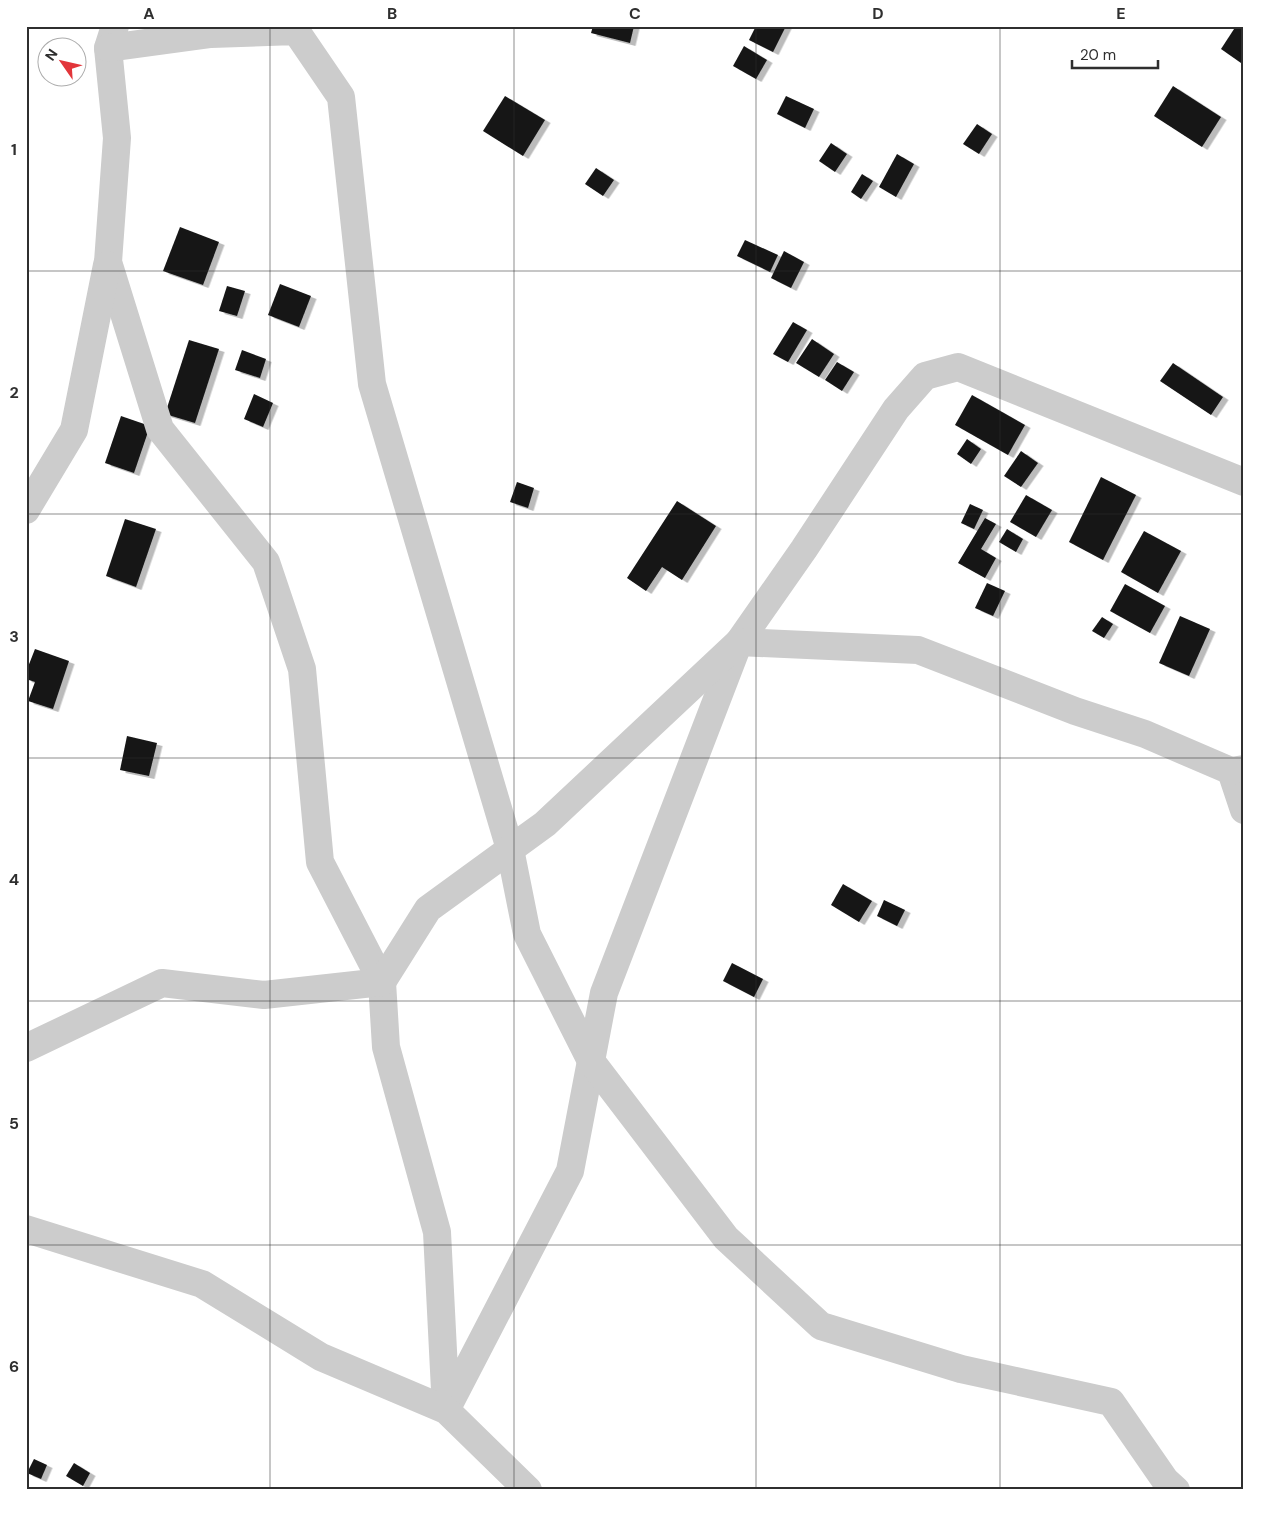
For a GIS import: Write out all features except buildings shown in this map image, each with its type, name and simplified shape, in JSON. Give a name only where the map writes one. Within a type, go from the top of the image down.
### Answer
[{"type":"street","points":[[26,510],[74,430],[108,262],[117,138],[112,37],[296,31],[341,97],[372,384],[510,849],[527,934],[591,1061],[726,1238],[821,1326],[961,1369],[1111,1402],[1165,1480],[1176,1490]]},
{"type":"street","points":[[108,262],[160,429],[266,562],[302,669],[320,862],[382,982],[386,1047],[437,1232],[446,1410]]},
{"type":"street","points":[[382,982],[428,909],[545,824],[739,642],[804,549],[896,409],[925,376],[958,367],[1244,482]]},
{"type":"street","points":[[739,642],[918,650],[1075,711],[1145,734],[1238,770],[1244,810]]},
{"type":"street","points":[[446,1410],[570,1171],[604,993],[739,642]]},
{"type":"street","points":[[26,1048],[162,983],[264,995],[382,982]]},
{"type":"street","points":[[26,1229],[202,1284],[321,1356],[446,1410],[528,1490]]}]
